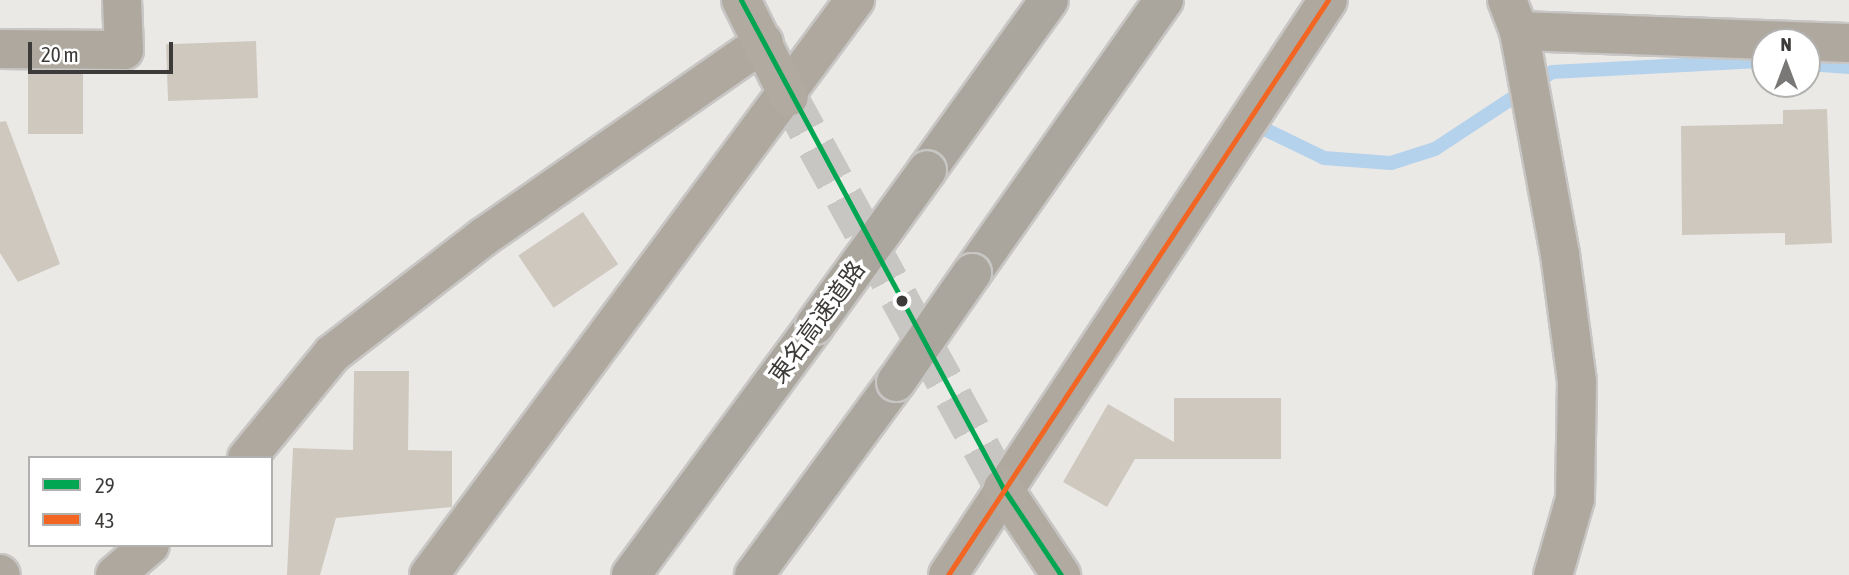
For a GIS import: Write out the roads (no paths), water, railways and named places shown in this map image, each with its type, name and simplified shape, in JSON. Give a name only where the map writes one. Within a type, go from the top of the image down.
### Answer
[{"type":"highway","name":"東名高速道路","points":[[631,575],[816,325],[1049,0]]},
{"type":"highway","points":[[754,575],[895,382],[1164,0]]},
{"type":"main road","points":[[741,0],[789,97]]},
{"type":"main road","points":[[1003,488],[1061,575]]},
{"type":"street","points":[[0,49],[124,50],[122,0]]},
{"type":"street","points":[[429,575],[789,97],[855,0]]},
{"type":"street","points":[[948,575],[1328,0]]},
{"type":"street","points":[[1553,575],[1575,499],[1577,383],[1513,15],[1849,43]]},
{"type":"street","points":[[249,456],[332,354],[482,238],[764,42]]},
{"type":"street","points":[[115,575],[148,547]]},
{"type":"waterway","points":[[1250,122],[1324,158],[1391,163],[1435,149],[1552,72],[1751,62]]},
{"type":"waterway","points":[[1821,65],[1849,67]]},
{"type":"tunnel","points":[[789,97],[1003,488]]}]
